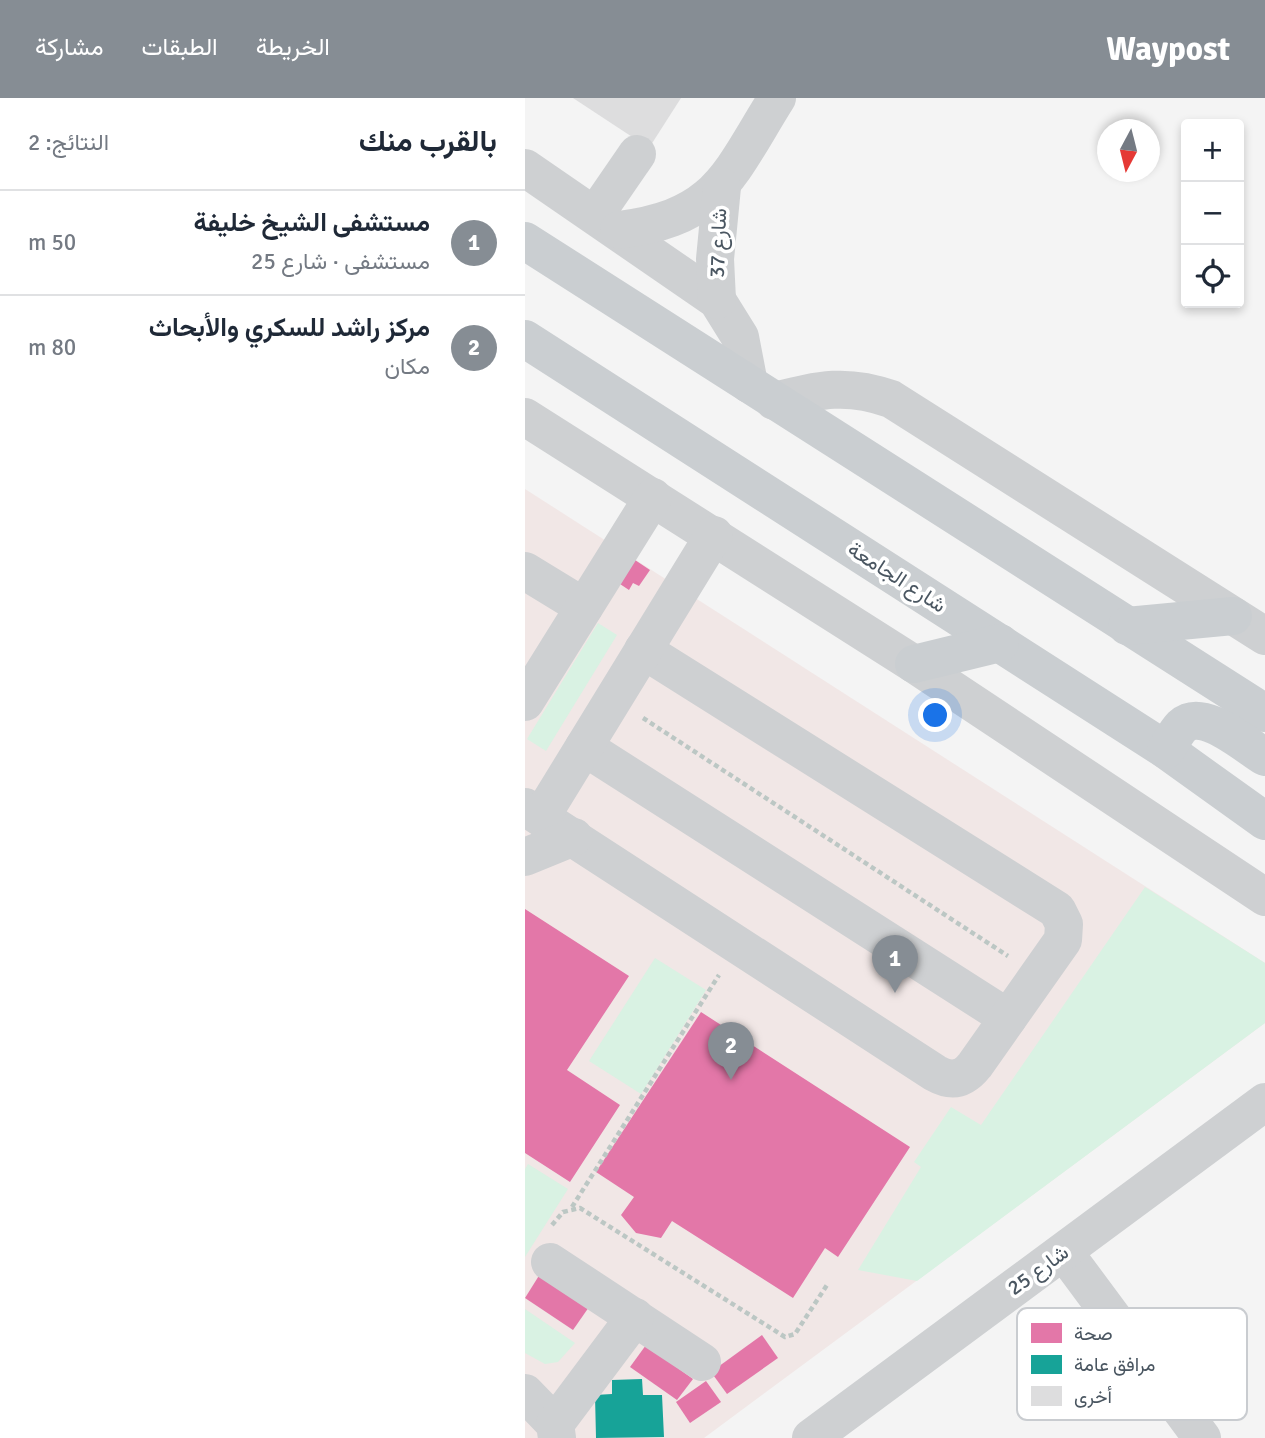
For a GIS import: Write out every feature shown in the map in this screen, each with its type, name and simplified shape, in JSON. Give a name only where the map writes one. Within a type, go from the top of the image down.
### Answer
[{"type":"main road","points":[[525,241],[1265,713]]},
{"type":"main road","name":"شارع الجامعة","points":[[525,339],[1166,750],[1265,821]]},
{"type":"main road","points":[[1127,626],[1233,616]]},
{"type":"main road","points":[[913,664],[1000,643]]},
{"type":"main road","points":[[1166,750],[1183,726],[1194,720],[1208,721],[1265,757]]},
{"type":"street","name":"شارع 37","points":[[607,222],[653,225],[678,217],[722,187],[777,98]]},
{"type":"street","points":[[607,222],[637,154]]},
{"type":"street","points":[[525,168],[717,300],[740,337],[762,392],[843,388],[867,391],[891,399],[1265,636]]},
{"type":"street","name":"شارع 37","points":[[717,300],[715,248],[722,187]]},
{"type":"street","points":[[525,418],[714,535],[1265,897]]},
{"type":"street","points":[[525,702],[653,497]]},
{"type":"street","points":[[643,650],[1057,910],[1064,924],[1063,940],[968,1075],[945,1079],[533,812],[584,747],[643,650],[714,535]]},
{"type":"street","points":[[525,570],[584,607]]},
{"type":"street","points":[[584,747],[1008,1018]]},
{"type":"street","points":[[525,857],[573,837]]},
{"type":"street","name":"شارع 25","points":[[811,1438],[1265,1102]]},
{"type":"street","points":[[550,1245],[635,1317],[702,1362]]},
{"type":"street","points":[[1064,1252],[1106,1308]]},
{"type":"street","points":[[525,1393],[563,1433],[635,1317]]},
{"type":"street","points":[[1189,1420],[1202,1438]]},
{"type":"path","points":[[614,698],[1038,975]]},
{"type":"path","points":[[550,1245],[563,1212],[571,1208],[738,944]]},
{"type":"path","points":[[571,1208],[588,1213],[785,1337],[795,1334],[827,1285]]},
{"type":"shaded area","points":[[525,489],[1265,963],[1265,1023],[704,1438],[525,1438]]},
{"type":"green space","points":[[598,623],[617,635],[546,751],[527,739]]},
{"type":"green space","points":[[1145,887],[1265,963],[1265,1023],[917,1281],[858,1270],[921,1167],[914,1162],[951,1107],[981,1125]]},
{"type":"green space","points":[[655,958],[706,990],[641,1094],[589,1061]]},
{"type":"green space","points":[[528,1164],[568,1189],[525,1257],[525,1169]]},
{"type":"green space","points":[[525,1309],[575,1343],[558,1362],[545,1364],[525,1353]]},
{"type":"building: صحة","points":[[632,558],[650,570],[639,586],[633,583],[629,590],[620,584]]},
{"type":"building: صحة","points":[[525,909],[629,976],[567,1070],[620,1105],[570,1182],[525,1153]]},
{"type":"building: صحة","points":[[701,1012],[910,1147],[838,1257],[825,1248],[793,1298],[672,1221],[661,1238],[636,1233],[621,1215],[634,1197],[596,1172]]},
{"type":"building: صحة","points":[[540,1274],[589,1307],[573,1330],[525,1298]]},
{"type":"building: صحة","points":[[762,1335],[778,1358],[727,1394],[711,1372]]},
{"type":"building: صحة","points":[[646,1345],[693,1379],[677,1400],[630,1367]]},
{"type":"building: صحة","points":[[706,1381],[721,1402],[690,1423],[676,1402]]},
{"type":"building: مرافق عامة","points":[[642,1379],[643,1395],[662,1395],[664,1437],[596,1438],[595,1395],[612,1394],[612,1380]]},
{"type":"building: أخرى","points":[[573,98],[681,98],[649,148]]},
{"type":"place","name":"مستشفى الشيخ خليفة","points":[[895,993]]},
{"type":"place","name":"مركز راشد للسكري والأبحاث","points":[[731,1080]]}]
